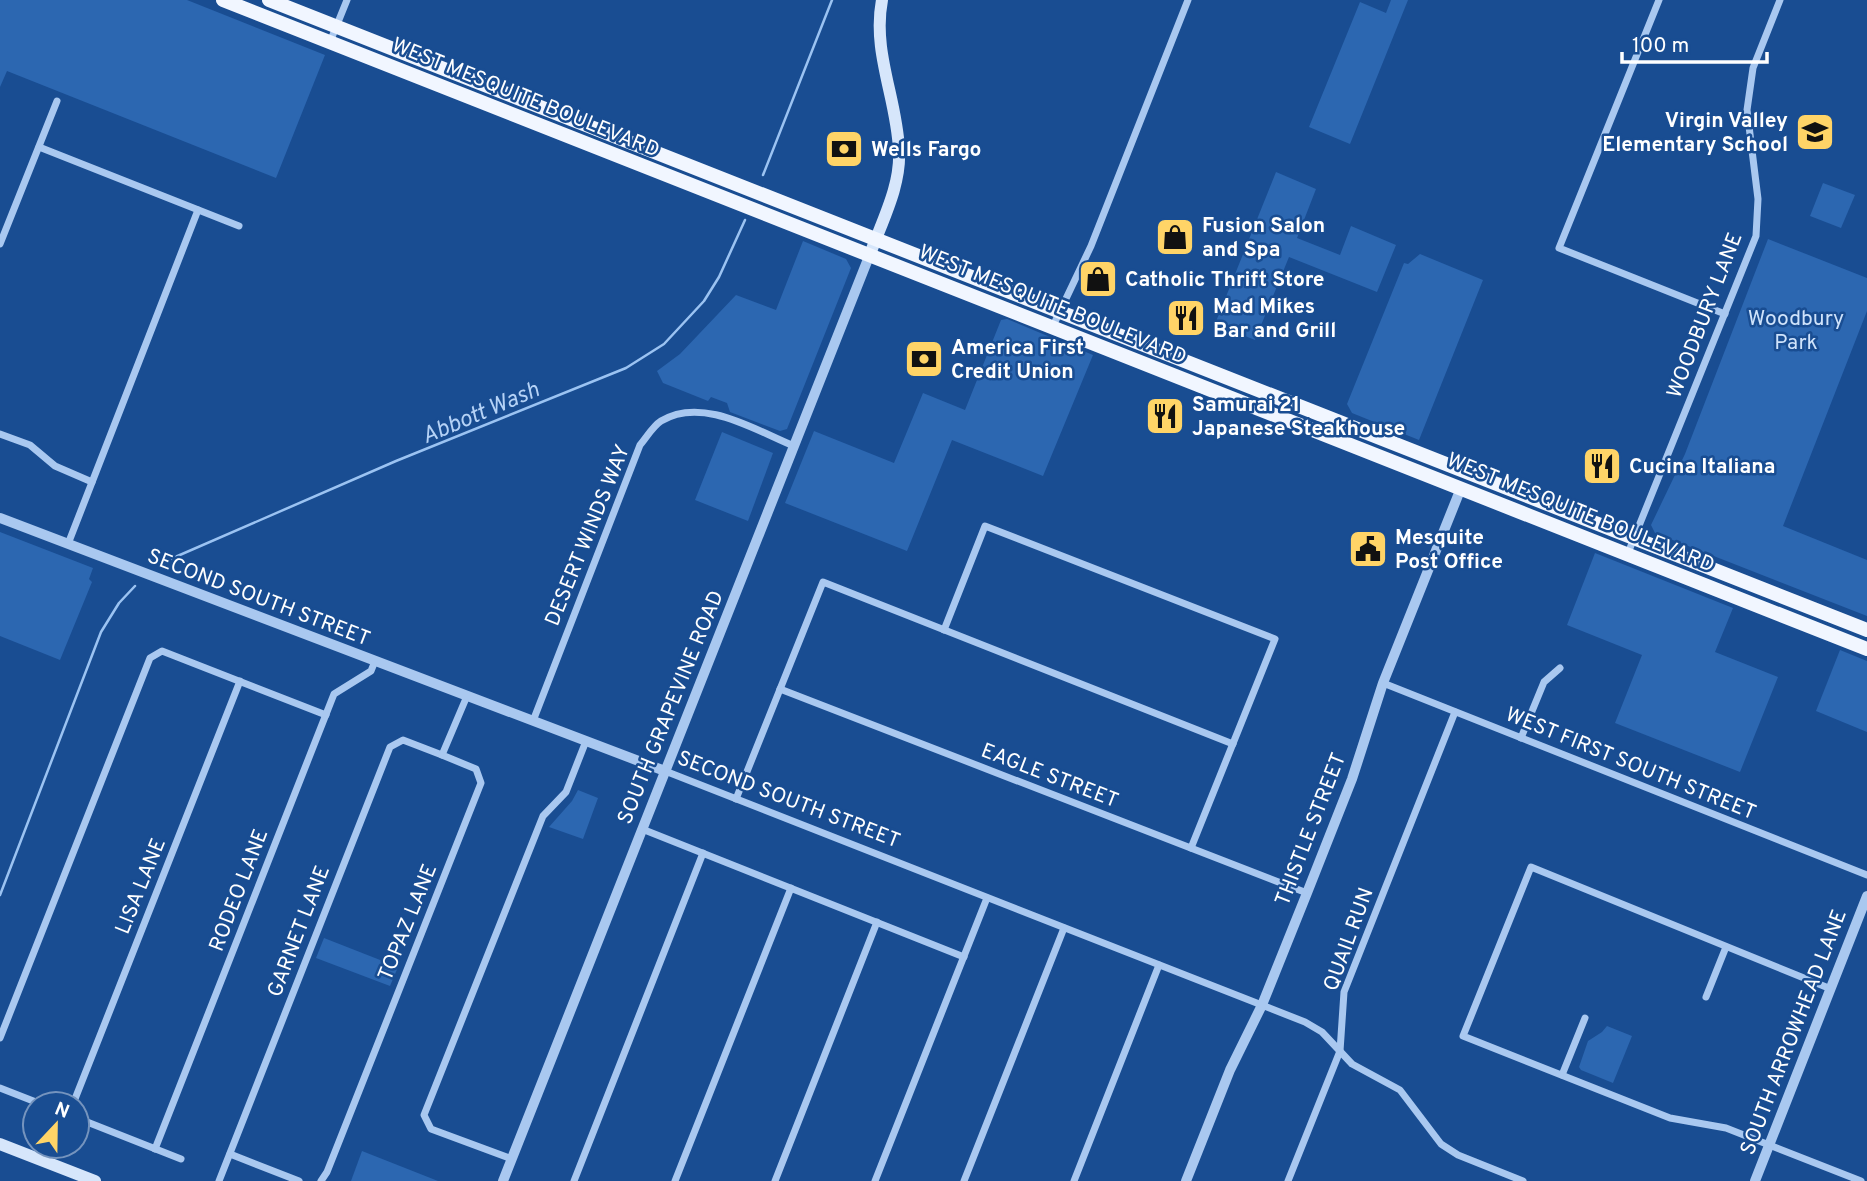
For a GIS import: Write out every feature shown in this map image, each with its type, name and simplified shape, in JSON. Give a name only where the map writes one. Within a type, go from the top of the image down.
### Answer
[{"type":"main road","name":"WEST MESQUITE BOULEVARD","points":[[223,0],[594,146],[1059,311],[1867,630]]},
{"type":"main road","name":"WEST MESQUITE BOULEVARD","points":[[269,0],[600,131],[873,246],[1053,326],[1867,649]]},
{"type":"main road","points":[[873,246],[897,176],[899,152],[896,120],[879,37],[882,0]]},
{"type":"main road","points":[[594,146],[600,131]]},
{"type":"main road","points":[[1142,361],[1148,346]]},
{"type":"main road","points":[[1461,488],[1467,472]]},
{"type":"main road","points":[[0,1144],[95,1181]]},
{"type":"street","points":[[330,42],[347,0]]},
{"type":"street","points":[[1053,326],[1091,246],[1188,0]]},
{"type":"street","points":[[1658,0],[1559,248],[1725,314]]},
{"type":"street","name":"WOODBURY LANE","points":[[1628,553],[1756,236],[1758,199],[1747,110],[1753,68],[1780,0]]},
{"type":"street","points":[[0,244],[57,101]]},
{"type":"street","points":[[38,146],[239,226]]},
{"type":"street","points":[[68,544],[198,210]]},
{"type":"street","name":"SOUTH GRAPEVINE ROAD","points":[[503,1181],[873,246]]},
{"type":"street","name":"DESERT WINDS WAY","points":[[533,721],[640,445],[659,422],[683,412],[710,412],[794,446]]},
{"type":"street","points":[[0,434],[30,445],[55,466],[92,482]]},
{"type":"street","name":"THISTLE STREET","points":[[1186,1181],[1230,1070],[1262,1005],[1307,893],[1352,779],[1383,683],[1461,488]]},
{"type":"street","name":"SECOND SOUTH STREET","points":[[0,518],[665,771],[1305,1022],[1322,1032],[1352,1064],[1400,1090],[1441,1144],[1458,1155],[1518,1180]]},
{"type":"street","points":[[944,630],[985,526],[1275,639],[1191,848]]},
{"type":"street","points":[[736,799],[823,582],[1233,744]]},
{"type":"street","points":[[0,1038],[149,658],[162,652],[326,715]]},
{"type":"street","name":"RODEO LANE","points":[[155,1149],[334,694],[371,671],[375,661]]},
{"type":"street","points":[[1521,738],[1544,682],[1560,668]]},
{"type":"street","name":"LISA LANE","points":[[79,1090],[240,681]]},
{"type":"street","name":"WEST FIRST SOUTH STREET","points":[[1383,683],[1867,875]]},
{"type":"street","name":"EAGLE STREET","points":[[780,689],[1307,893]]},
{"type":"street","points":[[442,755],[467,696]]},
{"type":"street","name":"QUAIL RUN","points":[[1288,1181],[1340,1051],[1344,992],[1455,712]]},
{"type":"street","name":"GARNET LANE","points":[[219,1181],[390,747],[403,740],[442,755]]},
{"type":"street","points":[[512,1159],[431,1129],[425,1115],[542,816],[566,792],[586,741]]},
{"type":"street","name":"TOPAZ LANE","points":[[321,1181],[327,1172],[481,783],[476,769],[442,755]]},
{"type":"street","points":[[642,829],[964,957]]},
{"type":"street","points":[[574,1181],[703,853]]},
{"type":"street","points":[[1831,989],[1531,867],[1463,1036],[1670,1118],[1726,1128],[1861,1181]]},
{"type":"street","points":[[675,1181],[791,888]]},
{"type":"street","name":"SOUTH ARROWHEAD LANE","points":[[1755,1181],[1867,896]]},
{"type":"street","points":[[875,1181],[987,898]]},
{"type":"street","points":[[775,1181],[877,922]]},
{"type":"street","points":[[964,1181],[1064,928]]},
{"type":"street","points":[[1706,997],[1726,947]]},
{"type":"street","points":[[1074,1181],[1159,965]]},
{"type":"street","points":[[1563,1075],[1585,1018]]},
{"type":"street","points":[[0,1088],[21,1096]]},
{"type":"street","points":[[91,1124],[181,1159]]},
{"type":"street","points":[[230,1154],[299,1181]]},
{"type":"green space","points":[[0,0],[187,0],[325,55],[276,178],[7,71],[0,87]]},
{"type":"green space","points":[[1391,0],[1408,0],[1350,144],[1309,127],[1360,2],[1386,13]]},
{"type":"green space","points":[[1276,172],[1316,189],[1297,238],[1340,255],[1351,226],[1396,245],[1377,292],[1289,257],[1255,340],[1215,324]]},
{"type":"green space","points":[[1823,183],[1855,195],[1841,228],[1810,216]]},
{"type":"green space","name":"Woodbury Park","points":[[1768,239],[1867,278],[1867,311],[1783,526],[1867,560],[1867,616],[1655,533],[1651,525],[1685,454]]},
{"type":"green space","points":[[803,241],[846,259],[851,268],[787,429],[780,431],[730,412],[727,403],[711,397],[708,401],[663,383],[657,371],[680,354],[736,295],[776,310]]},
{"type":"green space","points":[[1420,254],[1483,280],[1419,440],[1352,413],[1347,404],[1404,263],[1408,264]]},
{"type":"green space","points":[[1007,319],[1093,355],[1043,476],[952,440],[907,551],[785,503],[814,431],[894,463],[923,393],[965,410],[1001,320]]},
{"type":"green space","points":[[722,432],[773,453],[748,521],[695,500]]},
{"type":"green space","points":[[0,532],[93,568],[89,579],[92,582],[60,660],[0,636]]},
{"type":"green space","points":[[1595,553],[1733,608],[1715,652],[1778,677],[1740,772],[1615,723],[1642,655],[1567,625]]},
{"type":"green space","points":[[1840,650],[1867,661],[1867,732],[1816,711]]},
{"type":"green space","points":[[578,790],[598,798],[583,839],[549,827]]},
{"type":"green space","points":[[324,938],[398,967],[390,986],[316,958]]},
{"type":"green space","points":[[1607,1026],[1632,1036],[1613,1083],[1579,1067],[1588,1041]]},
{"type":"green space","points":[[362,1151],[438,1181],[351,1181]]},
{"type":"waterway","name":"Abbott Wash","points":[[763,175],[832,0]]},
{"type":"waterway","name":"Abbott Wash","points":[[166,561],[396,461],[626,368],[664,344],[704,301],[719,277],[745,220]]},
{"type":"waterway","name":"Abbott Wash","points":[[0,895],[101,632],[119,603],[135,586]]},
{"type":"place","name":"Virgin Valley Elementary School","points":[[1815,132]]},
{"type":"place","name":"Wells Fargo","points":[[844,149]]},
{"type":"place","name":"Fusion Salon and Spa","points":[[1175,237]]},
{"type":"place","name":"Catholic Thrift Store","points":[[1098,279]]},
{"type":"place","name":"Mad Mikes Bar and Grill","points":[[1186,318]]},
{"type":"place","name":"America First Credit Union","points":[[924,359]]},
{"type":"place","name":"Samurai 21 Japanese Steakhouse","points":[[1165,416]]},
{"type":"place","name":"Cucina Italiana","points":[[1602,466]]},
{"type":"place","name":"Mesquite Post Office","points":[[1368,549]]}]
